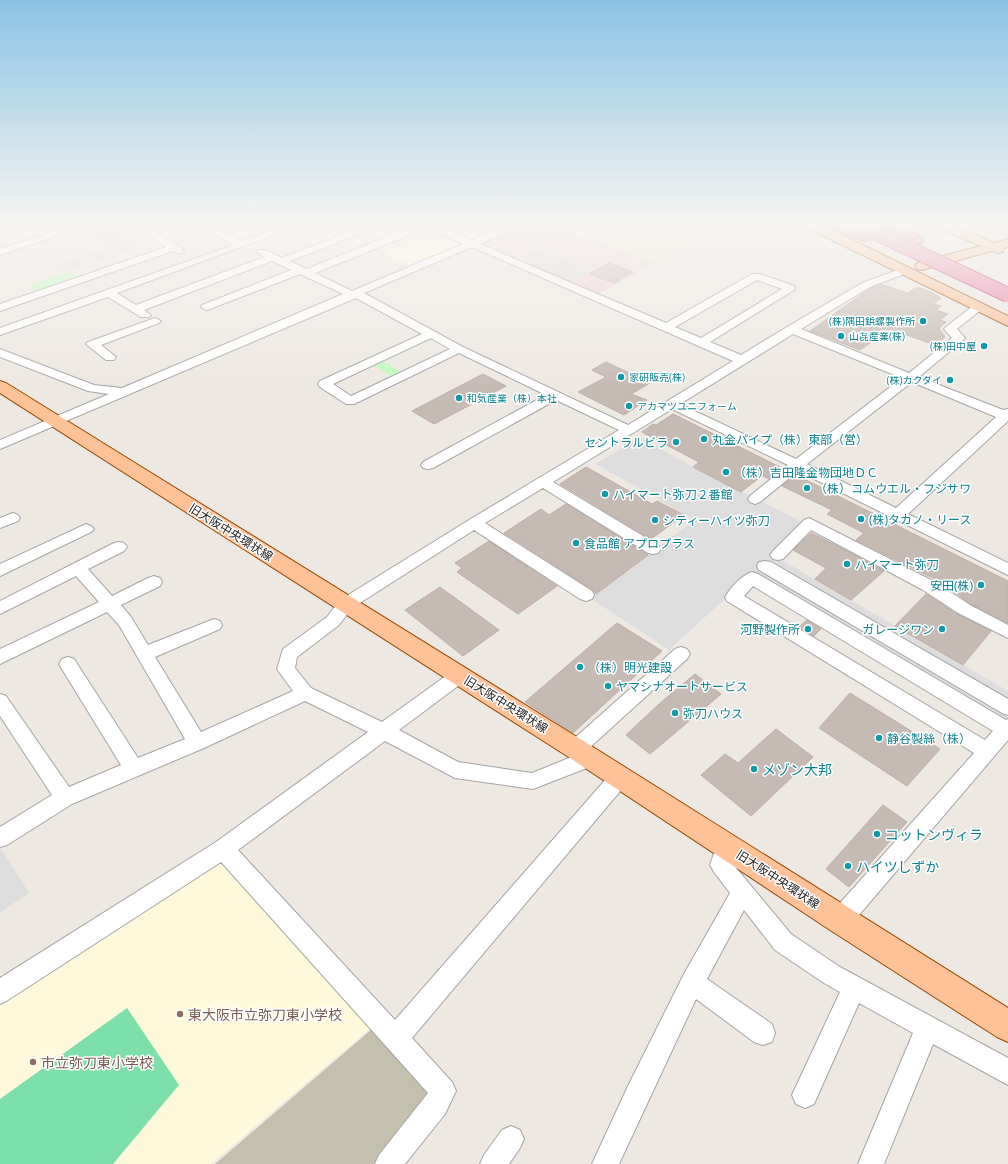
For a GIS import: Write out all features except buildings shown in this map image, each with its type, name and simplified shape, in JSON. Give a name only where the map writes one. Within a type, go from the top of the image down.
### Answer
[{"type":"highway","points":[[975,277],[1008,295]]},
{"type":"highway","points":[[996,277],[1008,282]]},
{"type":"main road","points":[[918,277],[1008,322]]},
{"type":"main road","points":[[944,277],[1008,309]]},
{"type":"main road","name":"旧大阪中央環状線","points":[[2,390],[56,421],[460,675],[840,920],[1008,1026]]},
{"type":"street","points":[[0,308],[88,277]]},
{"type":"street","points":[[0,332],[151,277]]},
{"type":"street","points":[[136,309],[225,277]]},
{"type":"street","points":[[206,307],[287,277]]},
{"type":"street","points":[[318,277],[355,294],[459,349],[630,430]]},
{"type":"street","points":[[0,445],[394,277]]},
{"type":"street","points":[[552,277],[742,360]]},
{"type":"street","points":[[666,327],[754,277]]},
{"type":"street","points":[[702,342],[790,288],[760,277]]},
{"type":"street","points":[[681,654],[583,753],[533,781],[455,770],[384,731],[305,693],[286,669],[289,654],[333,621],[346,604],[474,523],[630,430],[791,329],[866,285],[885,277]]},
{"type":"street","points":[[109,293],[159,324],[92,344],[110,357]]},
{"type":"street","points":[[755,498],[796,464],[912,378],[959,338],[950,329],[978,307]]},
{"type":"street","points":[[791,329],[1007,415],[898,515]]},
{"type":"street","points":[[431,334],[324,384],[350,401],[459,349]]},
{"type":"street","points":[[0,353],[92,388],[123,392]]},
{"type":"street","points":[[381,358],[408,373]]},
{"type":"street","points":[[428,465],[555,395]]},
{"type":"street","points":[[671,404],[796,464],[1008,570]]},
{"type":"street","points":[[543,482],[653,549]]},
{"type":"street","points":[[474,523],[586,595]]},
{"type":"street","points":[[778,555],[808,523],[929,586],[964,609],[1008,632]]},
{"type":"street","points":[[0,571],[86,529]]},
{"type":"street","points":[[0,608],[119,547]]},
{"type":"street","points":[[765,566],[1008,708]]},
{"type":"street","points":[[78,568],[126,622],[197,742]]},
{"type":"street","points":[[840,920],[987,751],[1007,728],[752,578],[733,597],[987,751]]},
{"type":"street","points":[[0,657],[49,631],[154,582]]},
{"type":"street","points":[[145,654],[214,624]]},
{"type":"street","points":[[68,664],[134,769]]},
{"type":"street","points":[[0,992],[223,849],[460,675]]},
{"type":"street","points":[[0,838],[65,798],[197,742],[305,693]]},
{"type":"street","points":[[0,701],[65,798]]},
{"type":"street","points":[[395,1039],[620,777]]},
{"type":"street","points":[[726,846],[721,865],[783,942],[854,988],[1008,1072]]},
{"type":"street","points":[[223,849],[443,1091],[436,1106],[388,1164]]},
{"type":"street","points":[[605,1164],[653,1058],[712,943],[742,892]]},
{"type":"street","points":[[692,982],[764,1033]]},
{"type":"street","points":[[805,1095],[854,988]]},
{"type":"street","points":[[871,1164],[927,1028]]},
{"type":"street","points":[[493,1164],[511,1139]]},
{"type":"shaded area","points":[[556,277],[580,277],[569,283]]},
{"type":"shaded area","points":[[581,277],[628,277],[597,295],[570,283]]},
{"type":"shaded area","points":[[640,437],[693,467],[802,522],[771,554],[1008,691],[1008,716],[1002,723],[751,575],[669,650],[590,598],[695,520],[596,464]]},
{"type":"shaded area","points":[[0,847],[29,893],[0,913]]},
{"type":"shaded area","name":"東大阪市立弥刀東小学校","points":[[210,863],[226,864],[372,1027],[211,1164],[0,1164],[0,1002]]},
{"type":"shaded area","points":[[372,1029],[430,1091],[431,1102],[377,1162],[373,1164],[215,1164]]},
{"type":"green space","points":[[53,277],[77,277],[37,291],[29,285]]},
{"type":"green space","points":[[383,361],[401,372],[391,376],[373,365]]},
{"type":"green space","points":[[127,1008],[179,1085],[113,1164],[0,1164],[0,1099]]},
{"type":"place","name":"(株)隅田鋲螺製作所","points":[[923,321]]},
{"type":"place","name":"山㐂産業(株)","points":[[841,336]]},
{"type":"place","name":"(株)田中屋","points":[[984,346]]},
{"type":"place","name":"家研販売(株)","points":[[621,377]]},
{"type":"place","name":"(株)カクダイ","points":[[950,380]]},
{"type":"place","name":"和気産業（株）本社","points":[[459,398]]},
{"type":"place","name":"アカマツユニフォーム","points":[[629,406]]},
{"type":"place","name":"丸金パイプ（株）東部（営）","points":[[704,439]]},
{"type":"place","name":"セントラルビラ","points":[[676,442]]},
{"type":"place","name":"（株）吉田隆金物団地ＤＣ","points":[[726,472]]},
{"type":"place","name":"（株）コムウエル・フジサワ","points":[[807,488]]},
{"type":"place","name":"ハイマート弥刀２番館","points":[[605,494]]},
{"type":"place","name":"(株)タカノ・リース","points":[[861,519]]},
{"type":"place","name":"シティーハイツ弥刀","points":[[655,520]]},
{"type":"place","name":"食品館 アプロプラス","points":[[576,543]]},
{"type":"place","name":"ハイマート弥刀","points":[[847,564]]},
{"type":"place","name":"安田(株)","points":[[981,585]]},
{"type":"place","name":"河野製作所","points":[[808,629]]},
{"type":"place","name":"ガレージワン","points":[[942,629]]},
{"type":"place","name":"（株）明光建設","points":[[580,667]]},
{"type":"place","name":"ヤマシナオートサービス","points":[[608,686]]},
{"type":"place","name":"弥刀ハウス","points":[[675,713]]},
{"type":"place","name":"静谷製絲（株）","points":[[879,738]]},
{"type":"place","name":"メゾン大邦","points":[[754,769]]},
{"type":"place","name":"コットンヴィラ","points":[[877,834]]},
{"type":"place","name":"ハイツしずか","points":[[848,866]]},
{"type":"place","name":"東大阪市立弥刀東小学校","points":[[180,1014]]},
{"type":"place","name":"市立弥刀東小学校","points":[[33,1062]]}]
